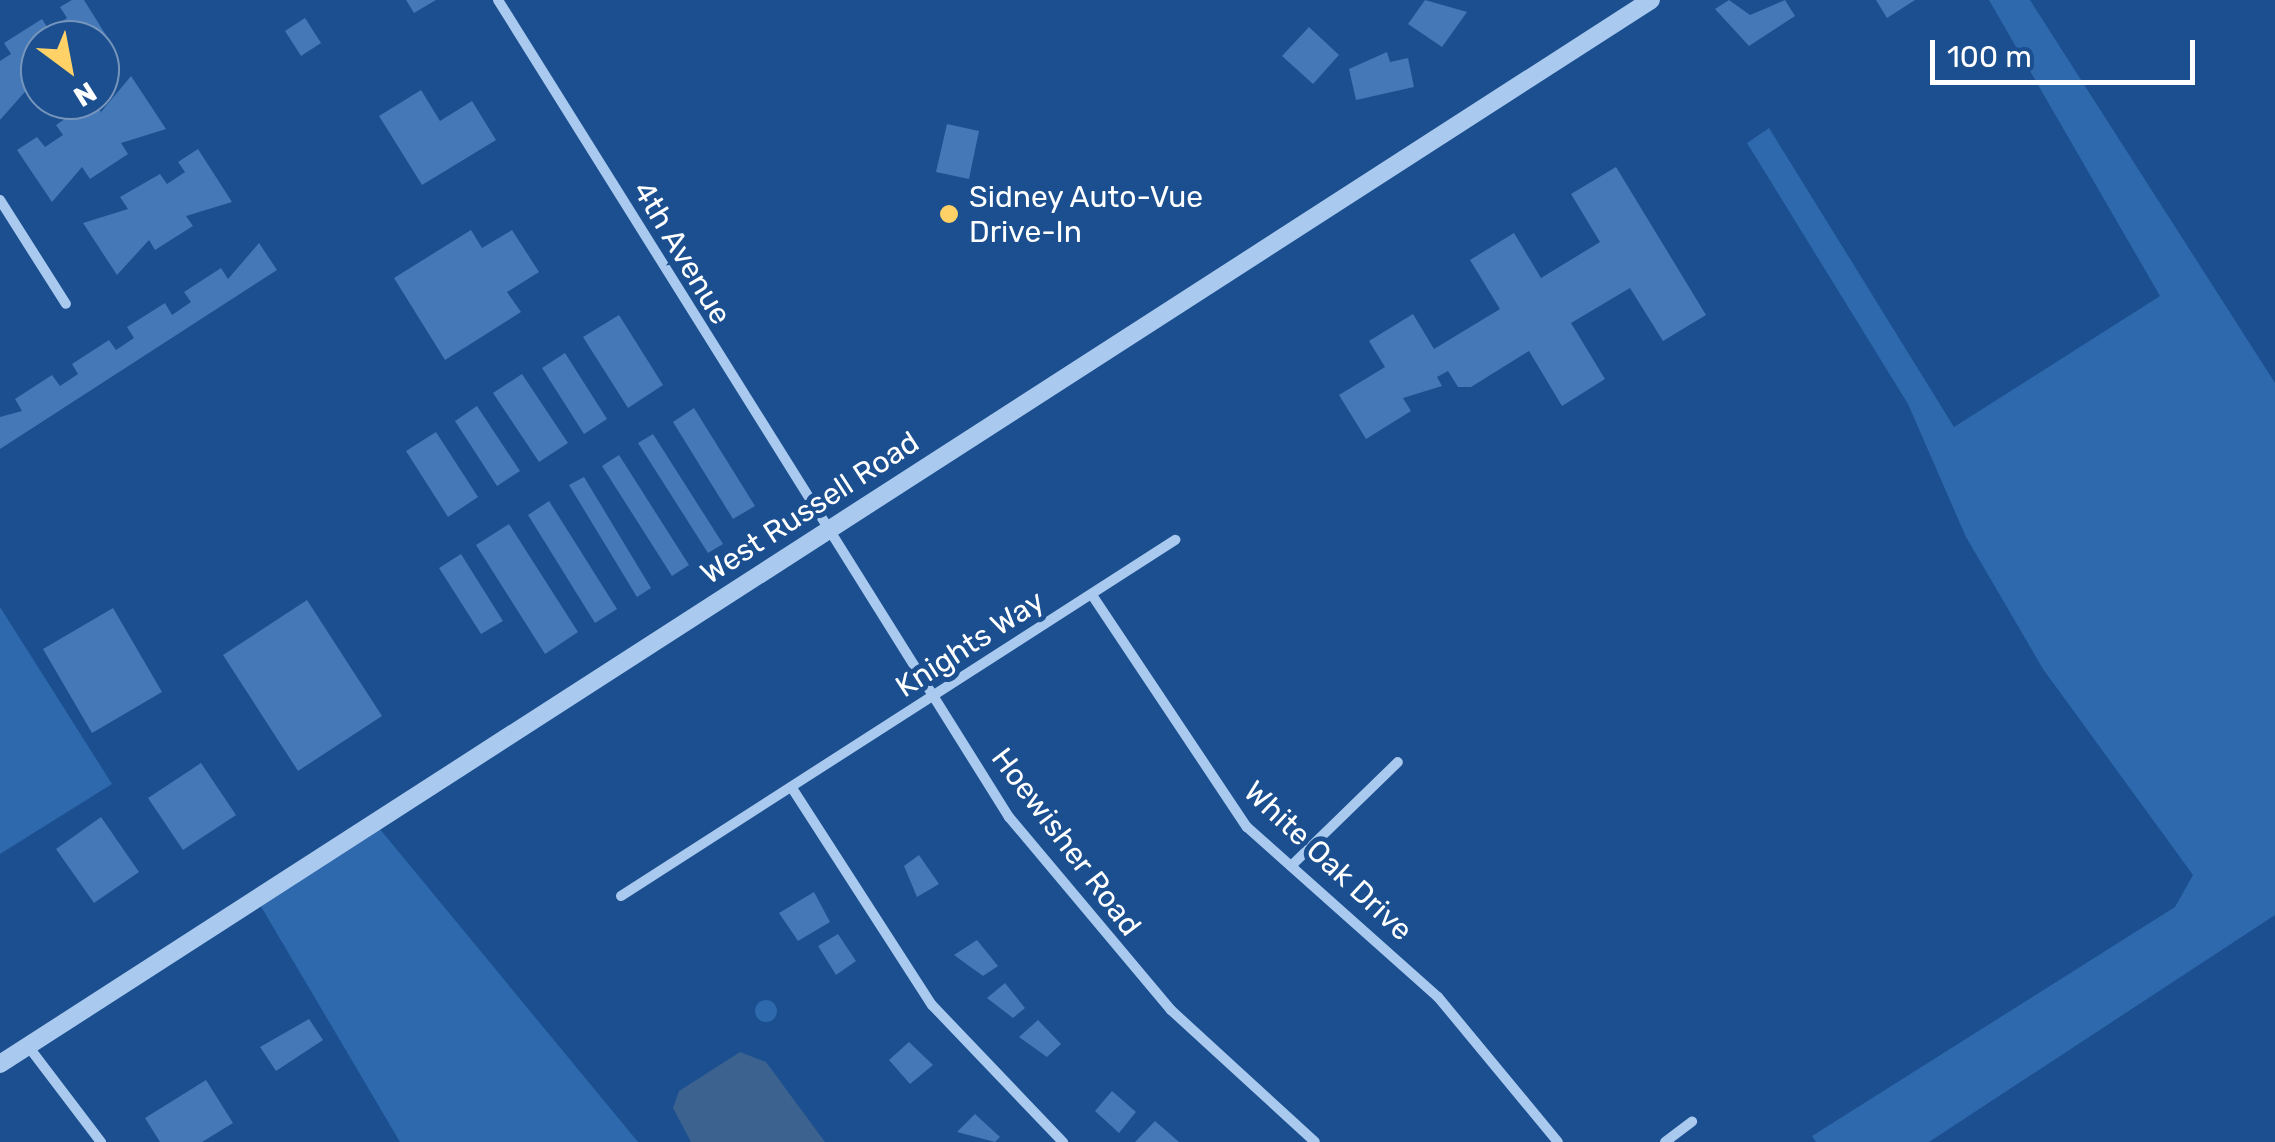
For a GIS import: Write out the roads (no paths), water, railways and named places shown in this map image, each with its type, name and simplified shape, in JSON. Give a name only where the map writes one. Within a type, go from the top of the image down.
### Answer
[{"type":"street","name":"4th Avenue","points":[[498,0],[824,532]]},
{"type":"street","name":"West Russell Road","points":[[0,1064],[1651,0]]},
{"type":"street","points":[[0,200],[66,304]]},
{"type":"street","name":"Hoewisher Road","points":[[824,532],[931,698],[1079,911],[1315,1142]]},
{"type":"street","name":"Knights Way","points":[[621,896],[1175,540]]},
{"type":"street","name":"White Oak Drive","points":[[1092,595],[1211,783],[1291,866],[1438,997],[1558,1142]]},
{"type":"street","points":[[1291,866],[1398,762]]},
{"type":"street","points":[[792,788],[943,1019],[1063,1142]]},
{"type":"street","points":[[28,1046],[101,1142]]},
{"type":"street","points":[[1665,1142],[1692,1122]]},
{"type":"place","name":"Sidney Auto-Vue Drive-In","points":[[949,214]]}]
